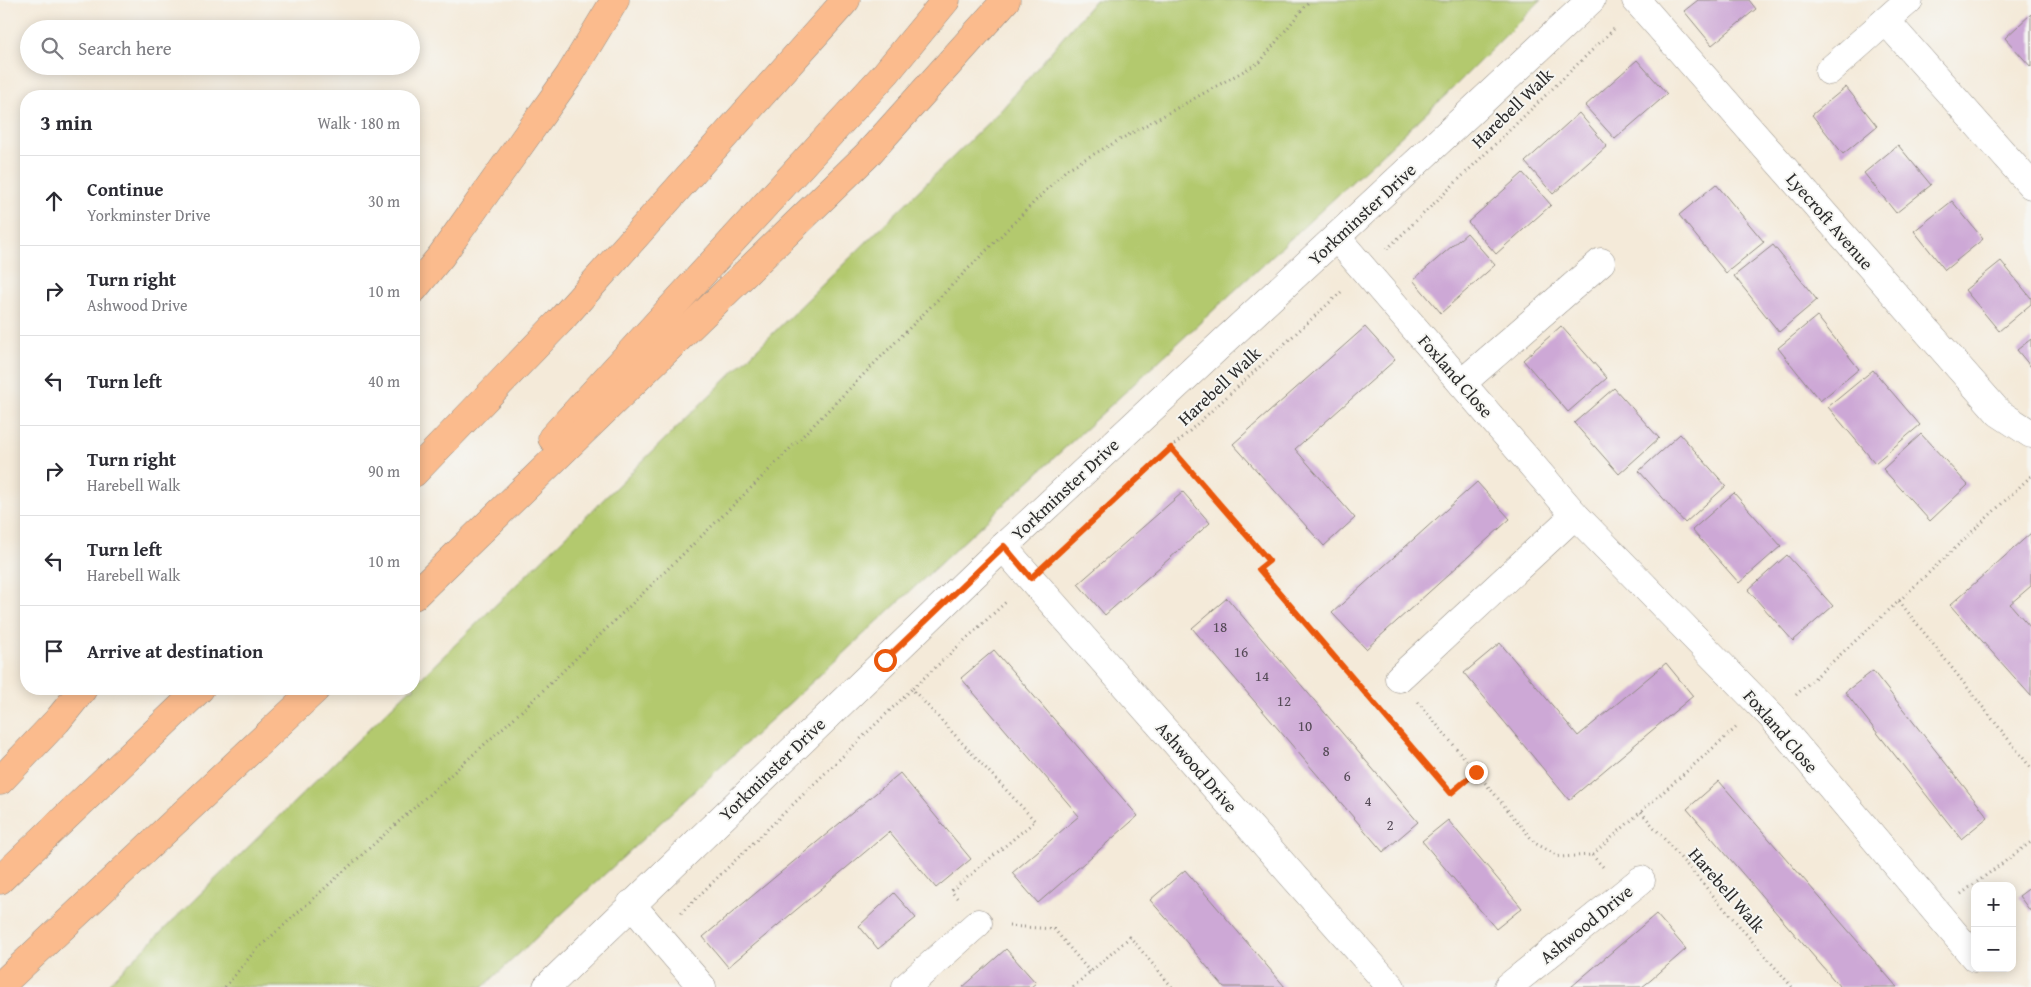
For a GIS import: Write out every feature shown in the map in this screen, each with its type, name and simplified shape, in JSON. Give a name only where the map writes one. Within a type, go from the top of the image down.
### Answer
[{"type":"highway","points":[[420,282],[441,256],[569,76],[615,0]]},
{"type":"highway","points":[[420,466],[560,321],[846,0]]},
{"type":"highway","points":[[420,582],[886,72],[946,0]]},
{"type":"highway","points":[[420,590],[867,155],[1006,0]]},
{"type":"highway","points":[[0,781],[57,721],[78,695]]},
{"type":"highway","points":[[0,880],[194,695]]},
{"type":"highway","points":[[0,986],[310,695]]},
{"type":"street","name":"Yorkminster Drive","points":[[547,987],[1004,546],[1592,0]]},
{"type":"street","points":[[1829,71],[1909,0]]},
{"type":"street","name":"Lyecroft Avenue","points":[[1638,2],[1998,412],[2031,434]]},
{"type":"street","points":[[1886,21],[2031,184]]},
{"type":"street","name":"Foxland Close","points":[[1336,237],[1575,515],[1766,712],[1971,953]]},
{"type":"street","points":[[1462,383],[1601,262]]},
{"type":"street","points":[[1399,678],[1575,515]]},
{"type":"street","name":"Ashwood Drive","points":[[1004,546],[1391,987]]},
{"type":"street","name":"Ashwood Drive","points":[[1508,987],[1641,880]]},
{"type":"street","points":[[631,904],[702,987]]},
{"type":"street","points":[[906,987],[978,923]]},
{"type":"path","points":[[225,987],[254,952],[526,707],[741,498],[1068,169],[1260,62],[1310,0]]},
{"type":"path","name":"Harebell Walk","points":[[1476,772],[1451,793],[1259,569],[1269,561],[1171,448],[1365,270],[1638,2]]},
{"type":"path","points":[[659,935],[912,689],[1171,448]]},
{"type":"path","points":[[1399,678],[1535,844],[1560,857],[1592,855],[1641,812],[1900,601],[2031,476]]},
{"type":"path","points":[[1900,601],[2031,768]]},
{"type":"path","points":[[912,689],[1035,821],[951,891],[978,923],[1054,929],[1090,972]]},
{"type":"path","name":"Harebell Walk","points":[[1641,812],[1792,987]]},
{"type":"path","points":[[1936,913],[2031,842]]},
{"type":"path","points":[[1073,987],[1130,937],[1172,987]]},
{"type":"green space","points":[[1095,0],[1541,0],[1449,92],[483,987],[105,987],[404,695],[420,695],[420,679],[1003,108]]},
{"type":"building","points":[[1698,0],[1749,0],[1756,9],[1712,45],[1684,11]]},
{"type":"building","points":[[2031,14],[2031,67],[2005,38]]},
{"type":"building","points":[[1637,60],[1667,94],[1615,139],[1585,106]]},
{"type":"building","points":[[1846,87],[1877,126],[1843,154],[1812,115]]},
{"type":"building","points":[[1579,113],[1607,146],[1553,194],[1525,162]]},
{"type":"building","points":[[1898,145],[1931,185],[1896,213],[1864,173]]},
{"type":"building","points":[[1523,173],[1551,205],[1496,254],[1468,222]]},
{"type":"building","points":[[1716,184],[1764,242],[1726,273],[1679,215]]},
{"type":"building","points":[[1952,201],[1983,239],[1945,270],[1914,231]]},
{"type":"building","points":[[1467,233],[1495,265],[1441,313],[1413,280]]},
{"type":"building","points":[[1773,245],[1817,300],[1779,332],[1734,276]]},
{"type":"building","points":[[2001,261],[2031,298],[2031,304],[1999,331],[1965,290]]},
{"type":"building","points":[[1817,316],[1859,369],[1820,401],[1778,348]]},
{"type":"building","points":[[1561,326],[1607,378],[1568,412],[1523,360]]},
{"type":"building","points":[[1365,327],[1395,360],[1295,449],[1355,518],[1324,546],[1233,444]]},
{"type":"building","points":[[2031,339],[2031,367],[2017,350]]},
{"type":"building","points":[[1873,370],[1920,425],[1875,463],[1828,407]]},
{"type":"building","points":[[1614,388],[1659,438],[1619,474],[1574,423]]},
{"type":"building","points":[[1680,434],[1726,486],[1685,523],[1639,471]]},
{"type":"building","points":[[1921,434],[1968,485],[1930,521],[1883,469]]},
{"type":"building","points":[[1477,482],[1510,519],[1366,649],[1332,613]]},
{"type":"building","points":[[1183,492],[1210,523],[1105,615],[1078,584]]},
{"type":"building","points":[[1734,493],[1781,546],[1739,583],[1692,530]]},
{"type":"building","points":[[2031,533],[2031,586],[2010,604],[2031,628],[2031,696],[1950,605]]},
{"type":"building","points":[[1787,555],[1833,606],[1793,641],[1748,590]]},
{"type":"building","points":[[1227,598],[1418,822],[1383,852],[1192,628]]},
{"type":"building","points":[[1500,643],[1578,736],[1666,663],[1693,696],[1569,800],[1464,673]]},
{"type":"building","points":[[994,650],[1138,816],[1038,903],[1012,873],[1079,816],[961,678]]},
{"type":"building","points":[[1873,671],[1988,817],[1961,839],[1845,692]]},
{"type":"building","points":[[900,773],[971,859],[936,888],[889,832],[728,967],[703,937]]},
{"type":"building","points":[[1719,781],[1897,987],[1840,987],[1687,809]]},
{"type":"building","points":[[1448,820],[1522,908],[1496,929],[1422,841]]},
{"type":"building","points":[[1185,870],[1285,987],[1224,987],[1150,900]]},
{"type":"building","points":[[2031,887],[2031,912],[2019,896]]},
{"type":"building","points":[[894,893],[916,918],[878,949],[859,926]]},
{"type":"building","points":[[1656,914],[1686,949],[1651,980],[1642,987],[1571,987]]},
{"type":"building","points":[[1006,949],[1036,983],[1031,987],[963,987]]},
{"type":"route","points":[[885,660],[1004,546],[1031,578],[1171,448],[1269,561],[1259,569],[1451,793],[1476,772]]}]
